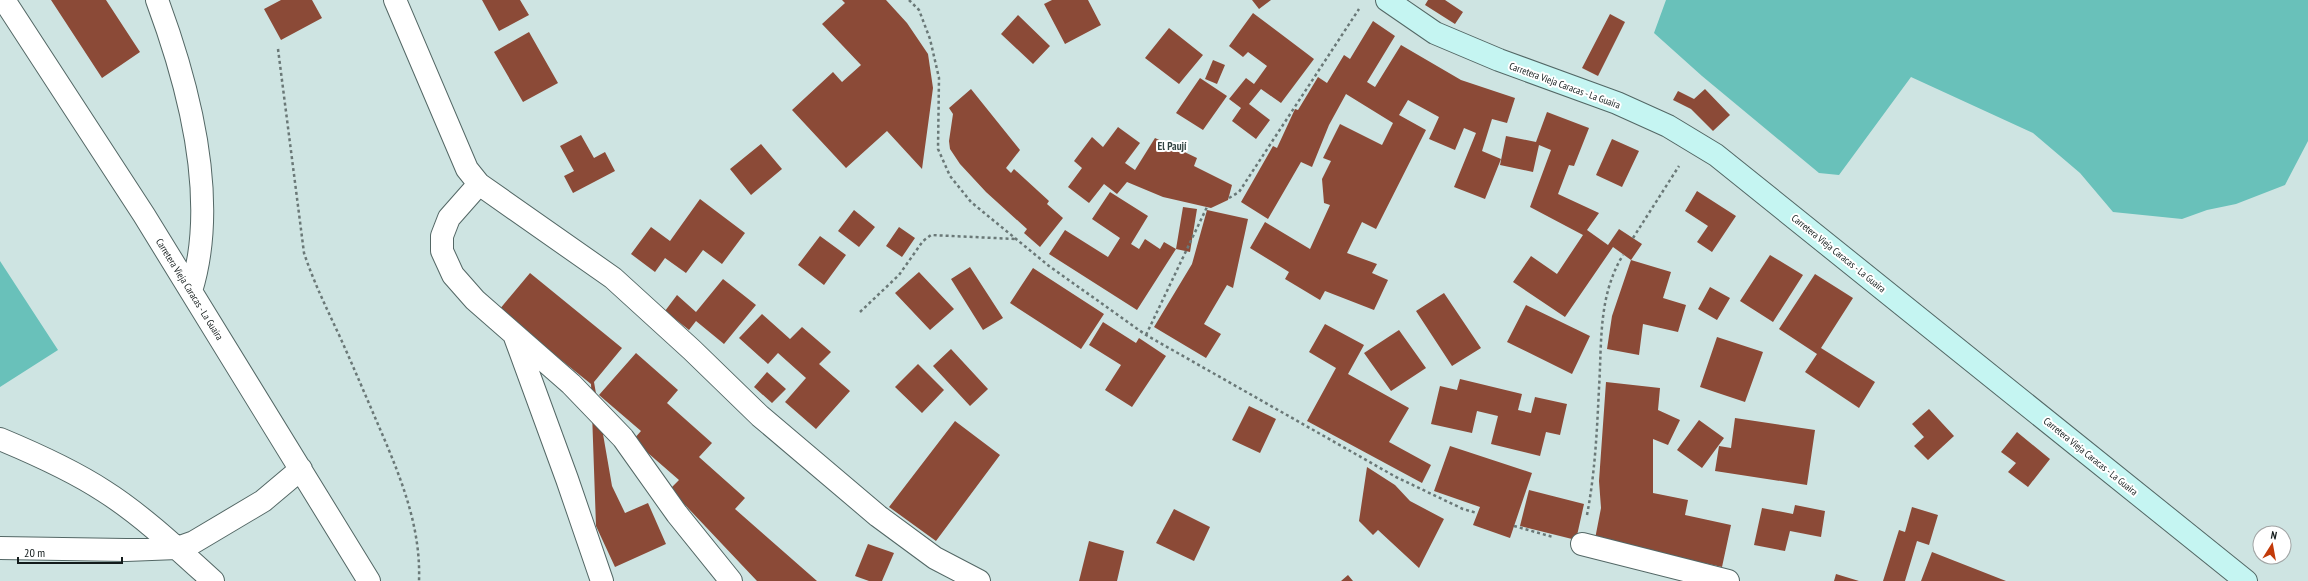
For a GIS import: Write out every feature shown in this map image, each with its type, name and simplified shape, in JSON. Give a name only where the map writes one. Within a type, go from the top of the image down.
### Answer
[{"type":"main road","name":"Carretera Vieja Caracas - La Guaira","points":[[1387,0],[1435,33],[1499,60],[1617,104],[1668,126],[1722,160],[2246,581]]},
{"type":"street","name":"Carretera Vieja Caracas - La Guaira","points":[[4,0],[191,291],[369,581]]},
{"type":"street","points":[[157,0],[175,47],[195,138],[201,189],[202,240],[199,266],[191,291]]},
{"type":"street","points":[[395,0],[467,169],[478,184],[613,278],[692,350],[760,416],[878,516],[935,558],[979,581]]},
{"type":"street","points":[[478,184],[449,218],[442,236],[442,251],[453,275],[475,300],[571,384],[623,438],[677,514],[731,581]]},
{"type":"street","points":[[514,334],[567,479],[602,581]]},
{"type":"street","points":[[0,439],[44,458],[105,491],[177,548],[212,581]]},
{"type":"street","points":[[0,548],[126,550],[177,548],[194,542],[263,501],[301,469]]},
{"type":"street","points":[[1582,544],[1728,581]]},
{"type":"path","points":[[909,0],[919,10],[930,39],[938,78],[938,149],[950,176],[971,202],[1049,266],[1146,335],[1396,477],[1463,509],[1477,513]]},
{"type":"path","points":[[1229,198],[1239,192],[1360,7]]},
{"type":"path","points":[[278,49],[304,253],[313,281],[340,337],[401,477],[416,532],[420,562],[419,581]]},
{"type":"path","points":[[1634,238],[1694,142]]},
{"type":"path","points":[[1146,335],[1207,207]]},
{"type":"path","points":[[860,312],[899,275],[922,241],[931,235],[1016,239]]},
{"type":"path","points":[[1514,526],[1582,544],[1595,473],[1604,303],[1613,271],[1623,255]]},
{"type":"shaded area","points":[[1666,0],[2308,0],[2308,141],[2285,185],[2236,204],[2207,210],[2182,219],[2113,212],[2080,173],[2033,133],[1911,77],[1839,175],[1819,173],[1702,76],[1654,33]]},
{"type":"shaded area","points":[[0,261],[58,350],[0,387]]},
{"type":"building","points":[[51,0],[106,0],[140,52],[102,78]]},
{"type":"building","points":[[281,0],[312,0],[322,18],[281,40],[264,9]]},
{"type":"building","points":[[482,0],[520,0],[529,15],[499,31]]},
{"type":"building","points":[[842,0],[886,0],[907,23],[928,54],[933,88],[922,169],[887,131],[846,168],[792,110],[833,72],[842,82],[861,65],[822,24],[845,3]]},
{"type":"building","points":[[1052,0],[1088,0],[1101,25],[1065,44],[1044,4]]},
{"type":"building","points":[[1252,0],[1271,0],[1259,9]]},
{"type":"building","points":[[1428,0],[1445,0],[1463,12],[1455,24],[1425,5]]},
{"type":"building","points":[[1253,13],[1314,59],[1281,103],[1261,89],[1249,104],[1270,120],[1256,139],[1232,121],[1241,108],[1229,99],[1246,78],[1254,84],[1267,66],[1248,52],[1243,57],[1229,46]]},
{"type":"building","points":[[1610,14],[1625,22],[1598,76],[1582,68]]},
{"type":"building","points":[[1018,15],[1050,46],[1033,64],[1001,34]]},
{"type":"building","points":[[1373,21],[1395,36],[1367,82],[1375,87],[1401,45],[1461,80],[1515,98],[1507,123],[1492,119],[1482,151],[1501,159],[1485,199],[1454,187],[1476,133],[1464,128],[1455,150],[1429,139],[1439,117],[1408,100],[1399,115],[1426,130],[1376,229],[1362,222],[1347,253],[1377,264],[1372,273],[1388,280],[1374,310],[1325,291],[1320,300],[1285,279],[1289,272],[1250,248],[1265,222],[1310,249],[1330,205],[1324,203],[1322,179],[1331,161],[1323,158],[1340,124],[1382,145],[1393,123],[1346,94],[1329,125],[1312,167],[1301,162],[1268,219],[1241,202],[1273,146],[1277,148],[1295,109],[1298,110],[1318,77],[1327,83],[1344,55],[1350,59]]},
{"type":"building","points":[[1169,28],[1203,55],[1179,84],[1145,58]]},
{"type":"building","points":[[529,32],[558,83],[523,102],[494,52]]},
{"type":"building","points":[[1213,60],[1225,65],[1217,84],[1205,79]]},
{"type":"building","points":[[1200,78],[1227,96],[1203,130],[1176,113]]},
{"type":"building","points":[[971,89],[1020,150],[1006,168],[1011,173],[1014,169],[1049,201],[1047,204],[1063,218],[1040,247],[1024,233],[1027,229],[986,192],[960,164],[950,149],[949,141],[953,114],[949,108]]},
{"type":"building","points":[[1705,89],[1730,115],[1713,131],[1691,109],[1673,100],[1678,91],[1694,99]]},
{"type":"building","points":[[1547,112],[1589,128],[1574,166],[1569,165],[1558,194],[1599,213],[1587,230],[1608,245],[1619,229],[1642,244],[1631,260],[1613,247],[1565,317],[1513,282],[1531,256],[1557,274],[1583,235],[1530,207],[1551,150],[1539,145],[1533,172],[1500,165],[1506,136],[1536,142]]},
{"type":"building","points":[[1118,127],[1140,143],[1125,163],[1135,170],[1155,138],[1197,158],[1194,166],[1232,185],[1228,200],[1211,208],[1163,197],[1127,182],[1117,194],[1104,184],[1089,203],[1068,187],[1082,168],[1074,161],[1092,137],[1103,147]]},
{"type":"building","points":[[581,135],[594,158],[605,152],[615,171],[573,193],[564,176],[574,171],[560,146]]},
{"type":"building","points":[[1612,139],[1639,151],[1622,187],[1596,175]]},
{"type":"building","points":[[761,144],[782,169],[751,195],[730,169]]},
{"type":"building","points":[[1697,191],[1736,216],[1712,252],[1697,242],[1708,226],[1685,211]]},
{"type":"building","points":[[1110,192],[1148,216],[1131,244],[1139,249],[1145,239],[1160,249],[1164,242],[1176,249],[1137,310],[1049,254],[1065,230],[1108,257],[1120,238],[1092,219]]},
{"type":"building","points":[[700,199],[745,233],[722,264],[703,250],[686,273],[665,258],[655,272],[631,254],[651,227],[670,241]]},
{"type":"building","points":[[1183,207],[1197,209],[1190,252],[1176,249]]},
{"type":"building","points":[[854,210],[875,227],[859,247],[838,231]]},
{"type":"building","points":[[1207,210],[1248,219],[1233,288],[1227,285],[1204,324],[1221,334],[1206,358],[1154,327],[1192,264]]},
{"type":"building","points":[[899,227],[915,238],[902,257],[886,246]]},
{"type":"building","points":[[820,236],[846,255],[824,285],[798,265]]},
{"type":"building","points":[[1770,255],[1803,275],[1773,322],[1740,301]]},
{"type":"building","points":[[1631,260],[1671,272],[1663,298],[1686,305],[1678,332],[1643,324],[1639,355],[1607,349],[1612,316]]},
{"type":"building","points":[[970,267],[1003,318],[983,330],[951,279]]},
{"type":"building","points":[[1033,268],[1104,314],[1081,349],[1010,303]]},
{"type":"building","points":[[919,272],[954,309],[930,330],[895,293]]},
{"type":"building","points":[[530,273],[622,348],[594,382],[612,486],[625,513],[648,503],[666,544],[615,567],[596,526],[591,384],[499,310]]},
{"type":"building","points":[[1815,274],[1853,298],[1821,348],[1875,382],[1859,408],[1805,372],[1817,354],[1779,329]]},
{"type":"building","points":[[723,279],[756,305],[724,344],[696,321],[689,330],[665,311],[677,295],[696,312]]},
{"type":"building","points":[[1710,287],[1730,298],[1717,320],[1698,309]]},
{"type":"building","points":[[1444,293],[1481,348],[1452,366],[1416,311]]},
{"type":"building","points":[[1526,305],[1590,336],[1572,374],[1507,342]]},
{"type":"building","points":[[762,314],[790,339],[802,327],[831,352],[819,364],[850,391],[816,429],[785,402],[806,378],[778,353],[768,364],[739,338]]},
{"type":"building","points":[[1103,322],[1136,343],[1139,338],[1166,356],[1132,407],[1105,390],[1121,365],[1089,345]]},
{"type":"building","points":[[1325,324],[1364,345],[1348,374],[1409,408],[1389,442],[1431,465],[1422,483],[1307,421],[1336,368],[1309,352]]},
{"type":"building","points":[[1399,330],[1426,368],[1391,391],[1364,353]]},
{"type":"building","points":[[1717,337],[1763,352],[1745,402],[1700,387]]},
{"type":"building","points":[[951,349],[988,389],[970,406],[933,366]]},
{"type":"building","points":[[636,353],[678,390],[667,403],[712,443],[699,457],[745,498],[735,509],[817,581],[757,581],[670,489],[679,480],[633,440],[641,431],[599,395]]},
{"type":"building","points":[[918,364],[944,390],[922,413],[895,387]]},
{"type":"building","points":[[767,372],[786,389],[772,403],[754,387]]},
{"type":"building","points":[[1460,379],[1522,394],[1518,410],[1531,413],[1535,397],[1567,404],[1560,435],[1546,432],[1540,456],[1491,444],[1498,416],[1477,411],[1472,433],[1431,424],[1440,386],[1457,390]]},
{"type":"building","points":[[1606,382],[1660,388],[1658,410],[1680,420],[1668,445],[1653,439],[1653,493],[1688,500],[1685,515],[1731,525],[1722,567],[1595,539],[1601,508],[1599,481]]},
{"type":"building","points":[[1249,406],[1276,419],[1260,453],[1232,440]]},
{"type":"building","points":[[1929,409],[1954,436],[1928,460],[1914,446],[1924,437],[1912,424]]},
{"type":"building","points":[[1735,418],[1815,430],[1807,485],[1715,471],[1719,446],[1731,448]]},
{"type":"building","points":[[1699,420],[1724,438],[1702,468],[1677,450]]},
{"type":"building","points":[[955,421],[1000,455],[936,541],[889,507]]},
{"type":"building","points":[[2017,432],[2050,459],[2028,487],[2008,472],[2016,463],[2001,452]]},
{"type":"building","points":[[1450,446],[1532,473],[1510,538],[1473,525],[1480,507],[1434,491]]},
{"type":"building","points":[[1367,467],[1395,485],[1410,501],[1444,519],[1419,568],[1378,530],[1373,535],[1359,521]]},
{"type":"building","points":[[1529,490],[1584,504],[1576,540],[1520,526]]},
{"type":"building","points":[[1795,505],[1825,511],[1821,537],[1790,531],[1785,551],[1754,545],[1762,508],[1793,514]]},
{"type":"building","points":[[1912,507],[1938,515],[1929,545],[1917,541],[1905,581],[1883,581],[1899,530],[1905,532]]},
{"type":"building","points":[[1174,509],[1210,527],[1194,561],[1156,543]]},
{"type":"building","points":[[1089,541],[1124,551],[1117,581],[1079,581]]},
{"type":"building","points":[[868,544],[894,553],[882,581],[869,581],[855,576]]},
{"type":"building","points":[[1932,552],[2006,581],[1921,581]]},
{"type":"building","points":[[1836,574],[1859,581],[1834,581]]},
{"type":"building","points":[[1348,575],[1353,581],[1341,581]]},
{"type":"district","name":"El Paují","points":[[1172,146]]}]
